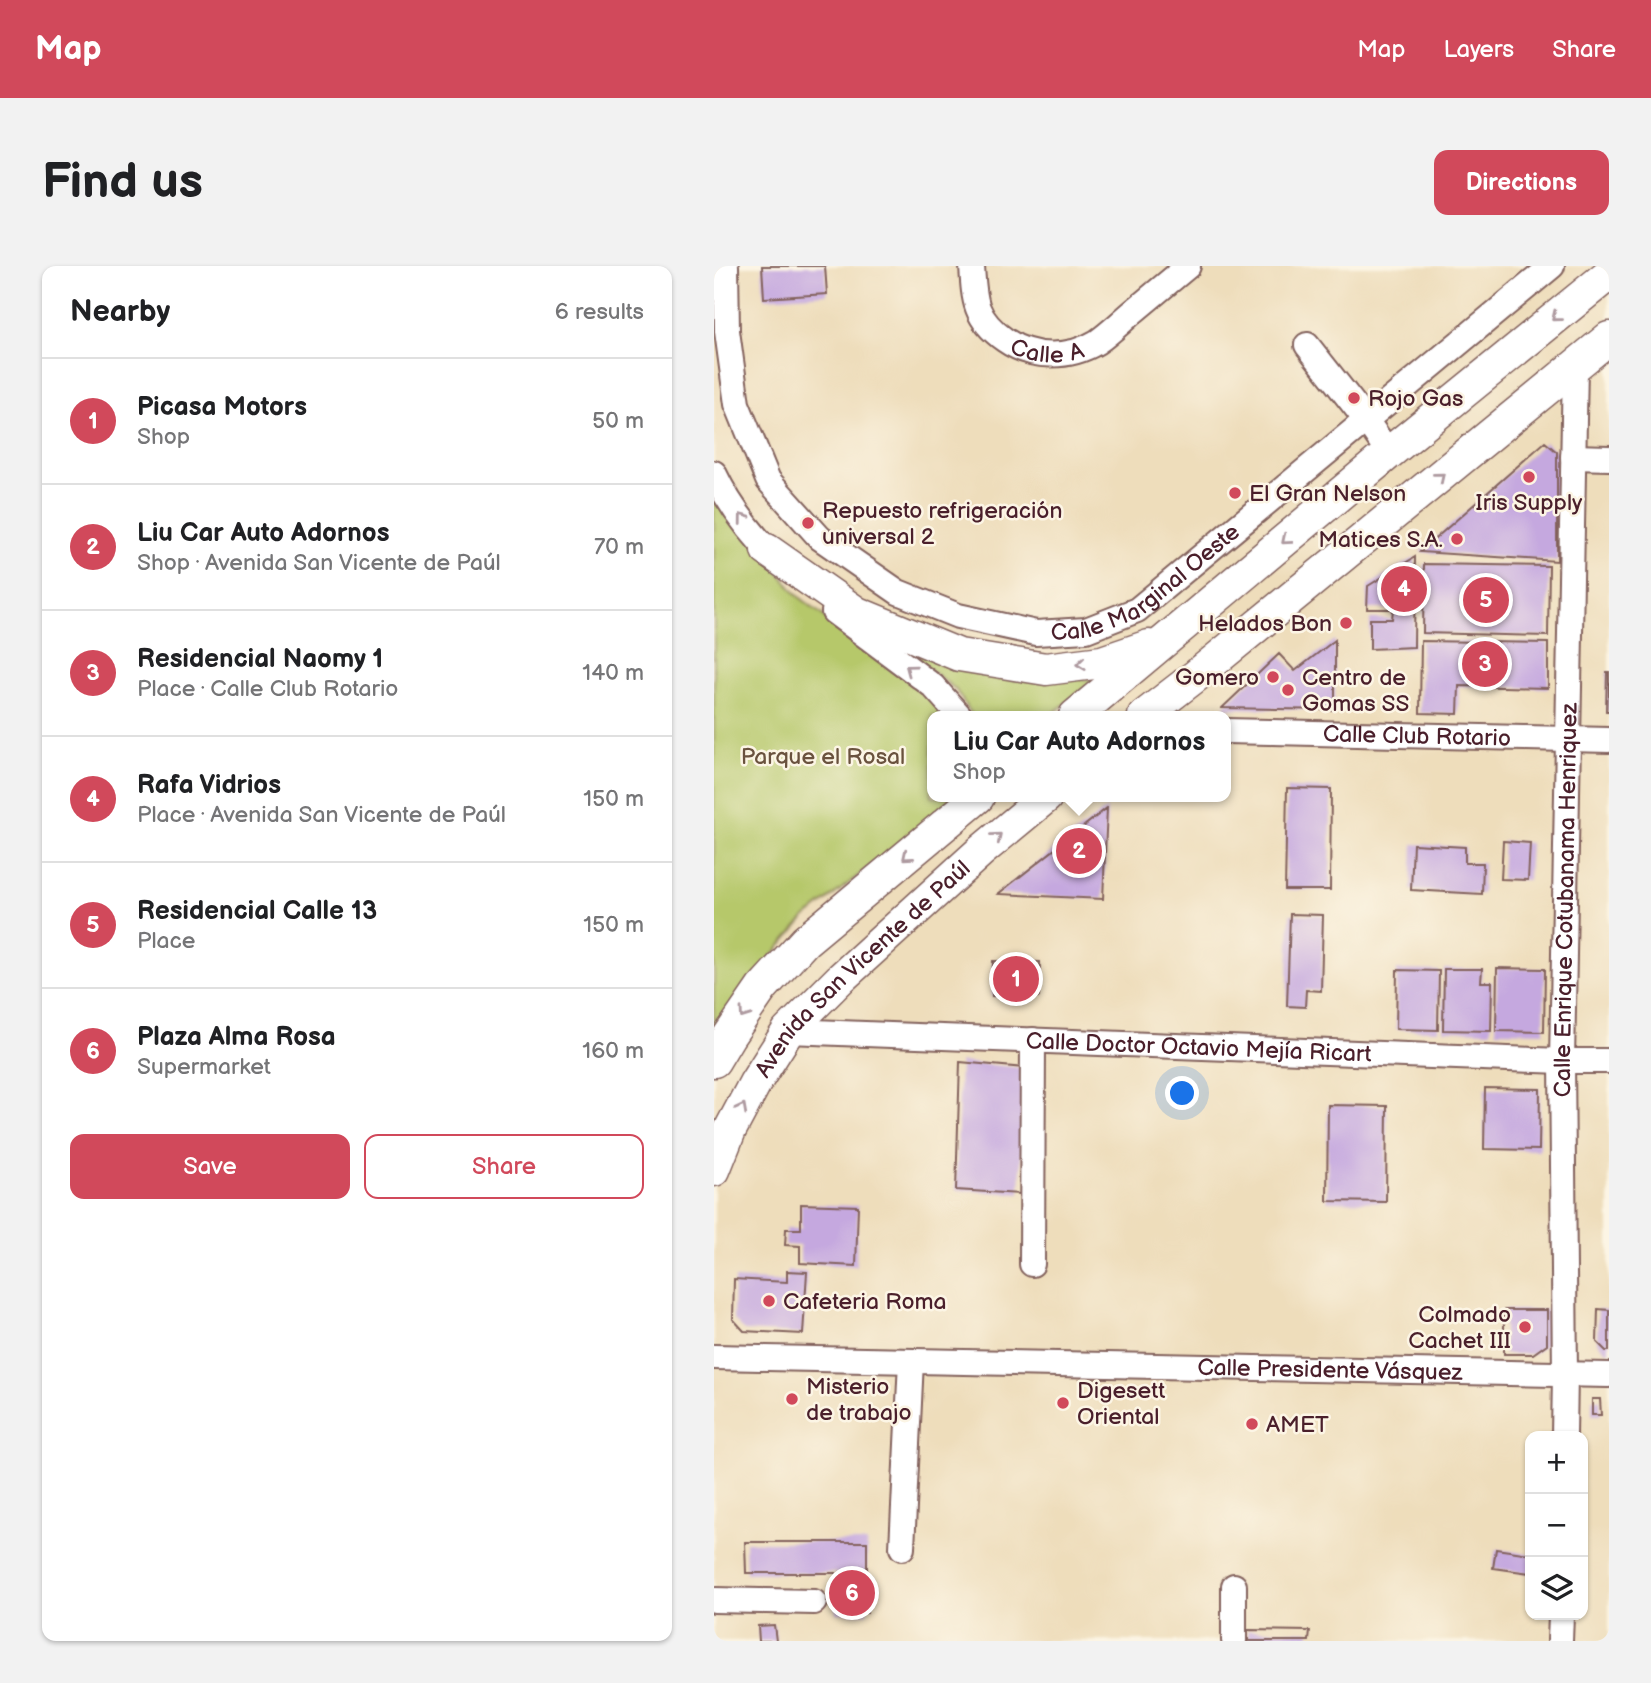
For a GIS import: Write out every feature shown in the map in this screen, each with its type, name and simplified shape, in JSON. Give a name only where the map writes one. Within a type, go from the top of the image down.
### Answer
[{"type":"main road","points":[[1081,711],[1389,453],[1609,274]]},
{"type":"main road","points":[[1151,711],[1197,676],[1609,338]]},
{"type":"main road","points":[[767,550],[857,613],[959,655],[1046,669],[1102,662],[1170,638]]},
{"type":"main road","name":"Avenida San Vicente de Paúl","points":[[714,1061],[762,988],[805,941],[972,802]]},
{"type":"main road","name":"Avenida San Vicente de Paúl","points":[[714,1170],[730,1130],[755,1083],[788,1031],[851,968],[981,850],[1040,802]]},
{"type":"street","name":"Calle Marginal Oeste","points":[[726,266],[727,331],[723,385],[737,404],[768,480],[820,538],[898,592],[958,616],[1036,633],[1086,630],[1137,610],[1552,266]]},
{"type":"street","name":"Calle A","points":[[972,266],[978,310],[990,329],[1011,345],[1040,355],[1068,354],[1096,342],[1188,266]]},
{"type":"street","points":[[1307,345],[1389,453]]},
{"type":"street","name":"Calle Enrique Cotubanama Henriquez","points":[[1564,1431],[1562,1061],[1575,366]]},
{"type":"street","points":[[1573,457],[1609,458]]},
{"type":"street","points":[[714,474],[723,492],[767,550],[807,591],[933,686],[956,711]]},
{"type":"street","name":"Calle Club Rotario","points":[[1231,731],[1609,740]]},
{"type":"street","name":"Calle Doctor Octavio Mejía Ricart","points":[[788,1031],[1609,1061]]},
{"type":"street","points":[[1032,1264],[1033,1040]]},
{"type":"street","name":"Calle Presidente Vásquez","points":[[714,1357],[1609,1375]]},
{"type":"street","points":[[902,1548],[911,1361]]},
{"type":"street","points":[[1234,1586],[1234,1641]]},
{"type":"street","points":[[714,1600],[814,1602]]},
{"type":"street","points":[[1560,1641],[1561,1620]]},
{"type":"green space","name":"Parque el Rosal","points":[[714,491],[797,595],[929,693],[944,711],[927,711],[927,802],[951,802],[805,918],[739,994],[714,1032]]},
{"type":"green space","points":[[907,651],[1011,680],[1095,679],[1056,711],[970,711],[955,689]]},
{"type":"building","points":[[762,266],[825,266],[827,294],[764,298]]},
{"type":"building","points":[[1545,442],[1557,452],[1557,561],[1420,552]]},
{"type":"building","points":[[1415,557],[1414,647],[1370,649],[1370,619],[1392,619],[1393,609],[1367,609],[1368,586]]},
{"type":"building","points":[[1424,564],[1549,566],[1548,636],[1423,633]]},
{"type":"building","name":"Centro de Gomas SS","points":[[1335,640],[1335,710],[1222,708],[1279,654],[1295,671]]},
{"type":"building","points":[[1421,641],[1548,643],[1548,688],[1459,686],[1458,714],[1420,713]]},
{"type":"building","points":[[1609,672],[1609,711],[1606,711]]},
{"type":"building","points":[[1287,788],[1331,789],[1330,890],[1285,890]]},
{"type":"building","points":[[1107,808],[1103,899],[998,894]]},
{"type":"building","points":[[1503,841],[1530,843],[1528,880],[1501,879]]},
{"type":"building","points":[[1413,844],[1465,847],[1465,863],[1483,863],[1482,894],[1411,890]]},
{"type":"building","points":[[1290,914],[1323,915],[1321,991],[1306,990],[1305,1007],[1287,1006]]},
{"type":"building","points":[[993,961],[1040,962],[1039,997],[992,996]]},
{"type":"building","points":[[1497,968],[1545,969],[1544,1032],[1496,1031]]},
{"type":"building","points":[[1444,969],[1482,969],[1481,982],[1492,982],[1491,1031],[1443,1030]]},
{"type":"building","points":[[1397,970],[1439,971],[1438,1030],[1396,1029]]},
{"type":"building","points":[[960,1062],[1024,1068],[1020,1194],[956,1190]]},
{"type":"building","points":[[1485,1088],[1540,1089],[1539,1150],[1484,1149]]},
{"type":"building","points":[[1328,1105],[1387,1106],[1386,1202],[1327,1201]]},
{"type":"building","points":[[801,1204],[858,1206],[856,1266],[800,1263],[800,1246],[785,1245],[786,1229],[801,1229]]},
{"type":"building","name":"Cafeteria Roma","points":[[787,1271],[807,1272],[803,1334],[744,1331],[733,1319],[734,1279],[787,1282]]},
{"type":"building","points":[[1598,1309],[1609,1310],[1609,1351],[1597,1342]]},
{"type":"building","name":"Colmado Cachet III","points":[[1504,1310],[1547,1310],[1547,1344],[1533,1354],[1504,1354]]},
{"type":"building","points":[[1592,1399],[1600,1399],[1601,1415],[1592,1415]]},
{"type":"building","points":[[745,1542],[867,1542],[867,1613],[836,1613],[836,1573],[746,1573]]},
{"type":"building","points":[[1496,1549],[1525,1553],[1525,1572],[1493,1568]]},
{"type":"building","points":[[774,1625],[776,1641],[759,1641],[758,1626]]},
{"type":"building","points":[[1248,1630],[1310,1631],[1309,1641],[1248,1641]]},
{"type":"place","name":"Rojo Gas","points":[[1354,398]]},
{"type":"place","name":"Iris Supply","points":[[1529,477]]},
{"type":"place","name":"El Gran Nelson","points":[[1235,493]]},
{"type":"place","name":"Repuesto refrigeración universal 2","points":[[808,523]]},
{"type":"place","name":"Matices S.A.","points":[[1457,539]]},
{"type":"place","name":"Rafa Vidrios","points":[[1404,589]]},
{"type":"place","name":"Residencial Calle 13","points":[[1486,600]]},
{"type":"place","name":"Helados Bon","points":[[1346,623]]},
{"type":"place","name":"Residencial Naomy 1","points":[[1485,664]]},
{"type":"place","name":"Gomero","points":[[1273,677]]},
{"type":"place","name":"Centro de Gomas SS","points":[[1288,690]]},
{"type":"place","name":"Liu Car Auto Adornos","points":[[1079,851]]},
{"type":"place","name":"Picasa Motors","points":[[1016,979]]},
{"type":"place","name":"Cafeteria Roma","points":[[769,1301]]},
{"type":"place","name":"Colmado Cachet III","points":[[1525,1327]]},
{"type":"place","name":"Misterio de trabajo","points":[[792,1399]]},
{"type":"place","name":"Digesett Oriental","points":[[1063,1403]]},
{"type":"place","name":"AMET","points":[[1252,1424]]},
{"type":"place","name":"Plaza Alma Rosa","points":[[852,1593]]}]
